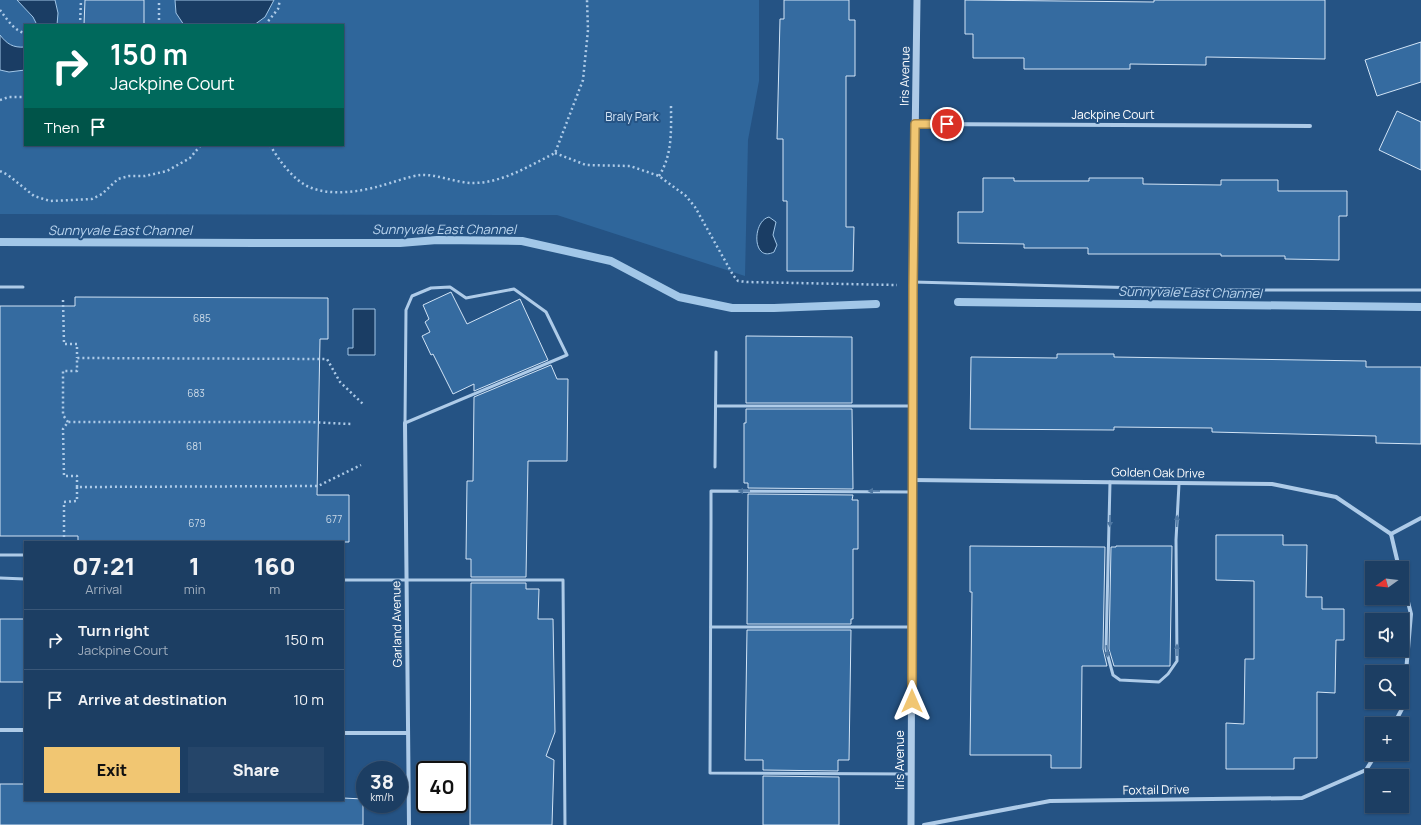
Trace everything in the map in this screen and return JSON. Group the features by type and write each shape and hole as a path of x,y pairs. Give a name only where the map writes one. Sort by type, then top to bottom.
{"street":[{"name":"Iris Avenue","path":"911,825 913,284 918,0"},
{"name":"Jackpine Court","path":"915,124 1310,126"},
{"name":"Garland Avenue","path":"405,423 409,825"},
{"name":"Golden Oak Drive","path":"912,480 1272,484 1336,497 1391,534"},
{"path":"1398,561 1391,534 1421,518"},
{"path":"1398,717 1403,707 1410,614 1408,605"},
{"path":"0,730 24,730"},
{"path":"344,733 408,733"},
{"name":"Foxtail Drive","path":"924,825 1050,801 1302,798 1366,770 1372,761"}],"lane":[{"path":"913,284 1222,290 1421,290"},
{"path":"0,287 23,287"},
{"path":"450,287 466,298 514,289 546,312 567,355 405,423 406,310 412,296 431,288 450,287"},
{"path":"715,467 716,352"},
{"path":"716,406 913,406"},
{"path":"1110,482 1106,649 1113,675 1120,680 1159,682 1168,674 1177,661 1176,540 1179,484"},
{"path":"912,492 711,491 710,627 710,774 912,774"},
{"path":"0,555 23,555"},
{"path":"0,578 24,578"},
{"path":"344,580 563,580 565,825"},
{"path":"710,627 912,627"}],"path":[{"path":"80,24 81,0"},
{"path":"159,0 159,24"},
{"path":"266,24 278,9 280,0"},
{"path":"271,146 276,156 293,175 308,186 325,192 363,191 422,175 472,183 492,181 509,175 554,153 583,80 588,30 587,0"},
{"path":"0,10 19,32 24,33"},
{"path":"0,100 9,97 24,97"},
{"path":"659,176 665,166 669,152 671,104"},
{"path":"0,171 8,175 34,196 50,201 92,199 102,194 118,179 129,176 145,176 167,171 190,158 200,146"},
{"path":"554,153 586,165 630,166 659,176 686,196 695,207 738,281 913,284"},
{"path":"63,300 64,344 77,344 77,371 63,372 63,415 68,422"},
{"path":"77,358 327,359 340,382 364,404"},
{"path":"68,422 309,422 351,424"},
{"path":"64,541 64,502 77,501 77,476 64,476 63,429 68,422"},
{"path":"77,487 318,486 361,465"}],"green space":[{"name":"Braly Park","path":"0,0 759,0 759,81 748,140 745,276 557,215 0,214"}],"shaded area":[{"path":"17,0 55,0 58,13 57,24 36,24 33,17"},
{"path":"175,0 274,0 265,17 255,24 183,24 176,13"},
{"path":"0,35 11,45 24,47 24,70 9,72 0,70"},
{"path":"769,217 776,222 773,235 777,245 774,252 767,254 762,252 758,247 757,233 763,220"},
{"path":"353,309 375,309 375,355 348,355 348,348 353,348"}],"building":[{"path":"85,0 144,0 144,24 84,24"},
{"path":"784,0 849,0 849,20 855,20 855,76 846,76 846,227 854,227 853,271 787,271 787,201 783,201 783,139 777,139 780,19 784,19"},
{"path":"965,0 1154,2 1154,0 1325,0 1325,59 1206,57 1206,65 1130,64 1130,69 1024,69 1024,58 973,58 973,34 965,34"},
{"path":"1421,42 1421,82 1377,96 1365,60"},
{"path":"1397,111 1421,122 1421,170 1379,150"},
{"path":"983,178 1014,178 1014,181 1089,181 1089,178 1143,178 1143,184 1221,185 1221,180 1278,180 1278,191 1347,191 1347,216 1339,216 1339,260 1285,259 1285,256 1221,256 1221,254 1088,254 1088,248 1024,248 1024,244 958,243 958,212 983,212"},
{"path":"451,292 467,324 520,299 548,360 474,391 474,384 453,394 433,354 431,355 422,336 430,332 425,322 429,319 423,305"},
{"path":"75,297 328,298 328,339 320,339 317,495 349,495 349,542 78,541 78,536 0,536 0,306 75,306"},
{"path":"746,336 852,337 852,403 746,403"},
{"path":"1057,354 1114,354 1114,357 1366,361 1366,367 1421,367 1421,444 1376,443 1376,436 1212,432 1212,428 1114,427 1114,430 970,429 971,357 1057,358"},
{"path":"551,365 557,379 568,379 567,461 528,461 526,577 471,577 471,559 466,559 467,481 473,481 474,397"},
{"path":"746,409 852,409 853,489 748,488 748,483 744,483 744,423 746,423"},
{"path":"748,494 853,495 852,500 858,500 858,549 853,549 853,619 851,619 851,624 747,624"},
{"path":"1216,535 1283,535 1283,545 1307,545 1306,597 1322,597 1322,609 1344,609 1344,640 1336,640 1335,693 1317,692 1317,758 1294,758 1294,769 1226,769 1226,723 1244,724 1245,659 1254,659 1254,581 1216,580"},
{"path":"970,546 1105,547 1103,649 1107,666 1082,666 1081,768 1051,768 1051,755 970,755 972,592 970,592"},
{"path":"1172,546 1170,666 1114,666 1109,649 1111,547"},
{"path":"471,583 526,583 526,589 539,589 538,619 553,619 555,732 546,756 554,760 552,825 470,825"},
{"path":"0,619 24,619 24,682 0,682"},
{"path":"747,630 851,630 849,760 838,760 838,771 763,770 763,760 745,760"},
{"path":"763,776 839,777 839,825 763,825"},
{"path":"0,784 24,784 24,801 344,801 344,798 356,799 356,813 363,813 363,825 0,825"}],"waterway":[{"name":"Sunnyvale East Channel","path":"0,242 400,243 437,240 522,241 611,261 679,297 732,308 876,304"},
{"name":"Sunnyvale East Channel","path":"958,302 1421,307"}],"route":[{"path":"912,701 915,124 947,124"}]}
